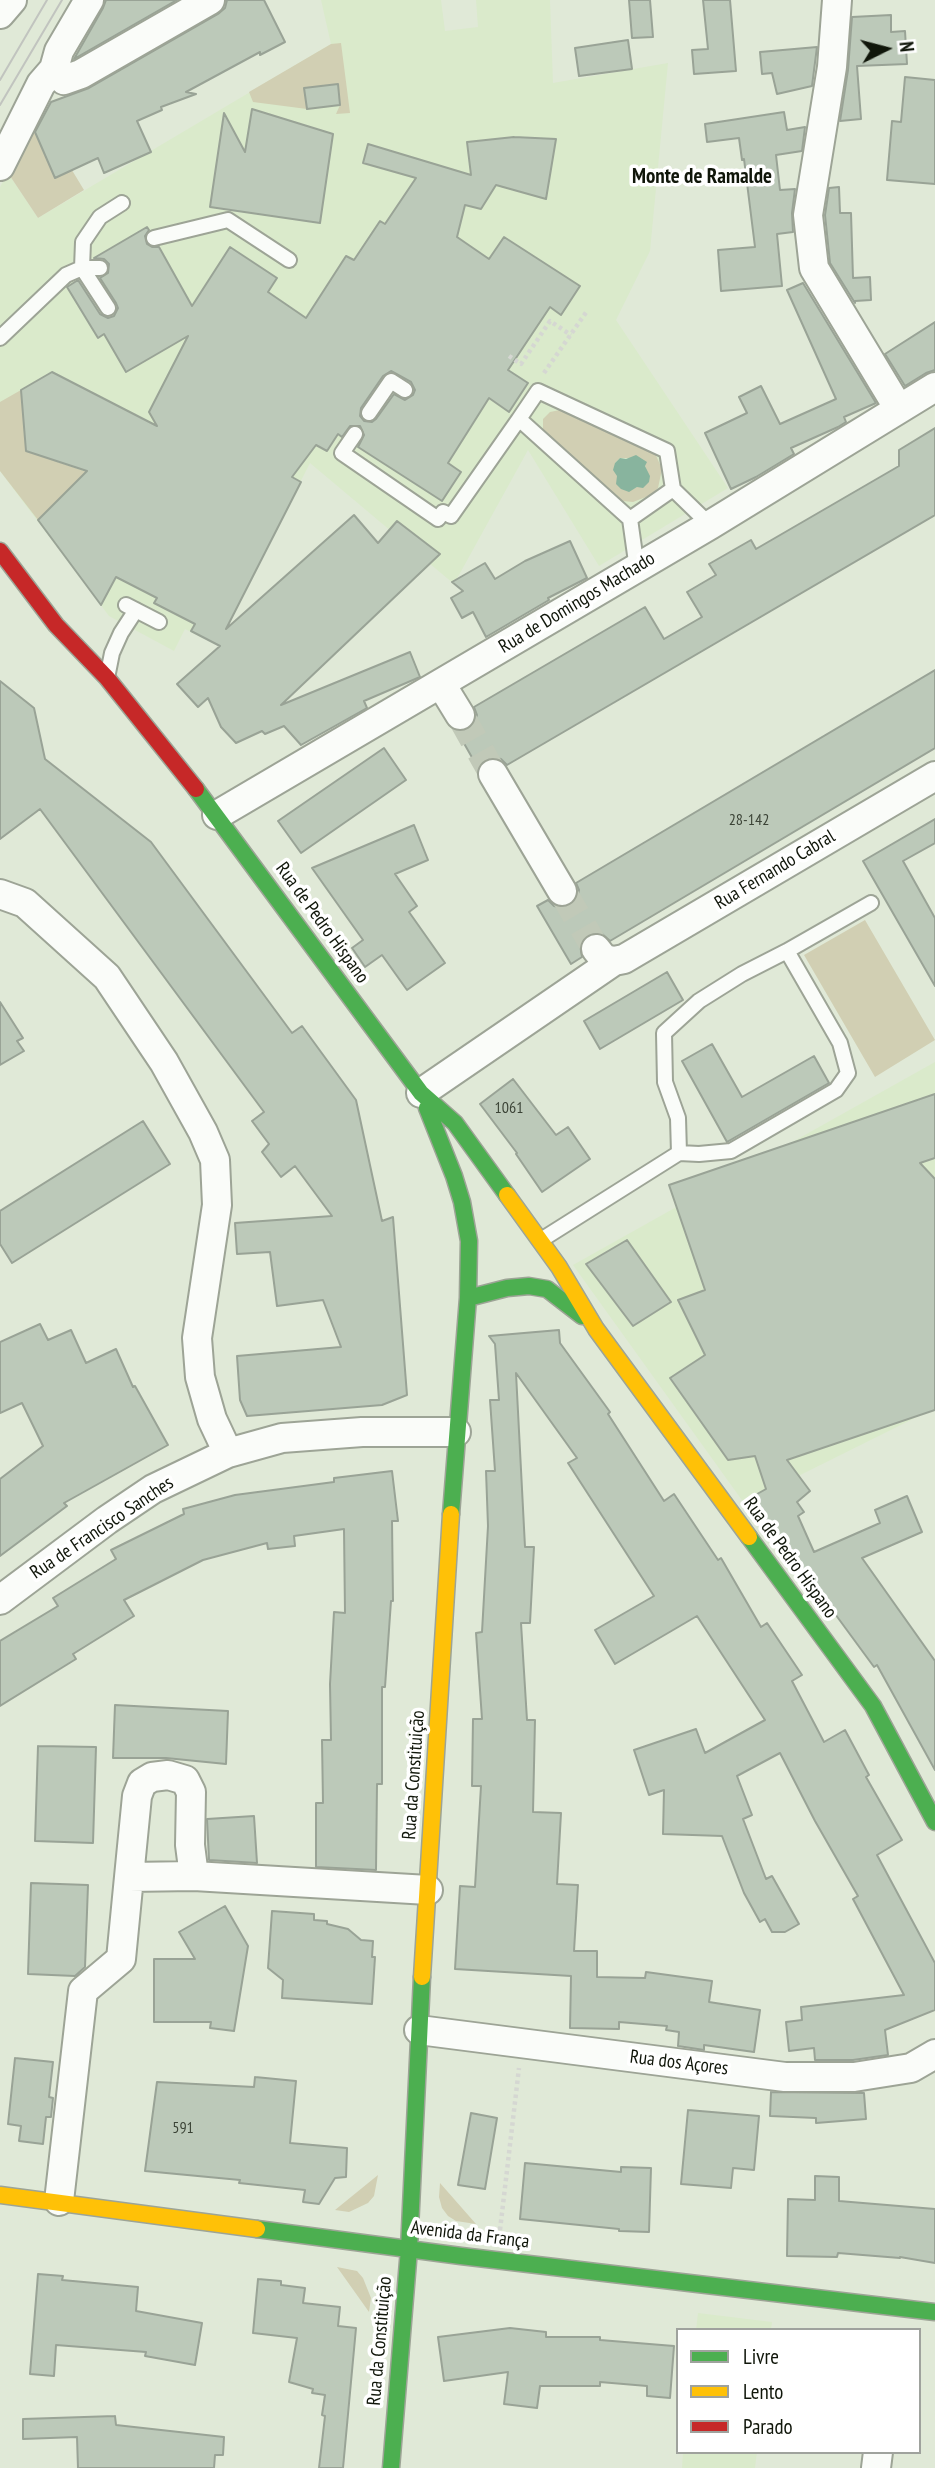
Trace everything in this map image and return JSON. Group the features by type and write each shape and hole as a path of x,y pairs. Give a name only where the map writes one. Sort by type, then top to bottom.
{"main road":[{"name":"Rua de Pedro Hispano","path":"0,551 55,625 107,678 217,816 421,1094 455,1123 559,1267 596,1329 873,1706 935,1822"},
{"name":"Rua da Constituição","path":"391,2468 409,2249 419,2030 456,1432 468,1298 468,1241 462,1202 421,1094"},
{"name":"Rua de Pedro Hispano","path":"468,1298 511,1287 547,1289 561,1297 596,1329"},
{"name":"Avenida da França","path":"0,2195 496,2260 895,2319 935,2312"}],"street":[{"path":"0,14 12,0"},
{"path":"0,166 41,84 54,69 59,51 89,0"},
{"path":"54,69 64,80 81,74 210,0"},
{"path":"837,0 832,67 808,215 814,268 899,409"},
{"name":"Rua de Domingos Machado","path":"217,816 637,569 935,387"},
{"path":"441,684 460,715"},
{"path":"493,774 562,891"},
{"name":"Rua Fernando Cabral","path":"421,1094 605,955 624,959 935,776"},
{"path":"0,894 25,903 107,977 164,1062 211,1150 215,1160 217,1205 197,1338 200,1377 212,1419 228,1452"},
{"name":"Rua de Francisco Sanches","path":"0,1600 153,1489 228,1452 282,1438 362,1432 456,1432"},
{"path":"59,2201 83,1991 121,1959 137,1796 142,1783 152,1777 168,1775 185,1780 191,1791 190,1845 194,1875"},
{"path":"129,1877 194,1875 428,1890"},
{"name":"Rua dos Açores","path":"419,2030 785,2077 854,2077 911,2068 935,2054"}],"lane":[{"path":"108,308 82,268 83,242 100,217 122,203"},
{"path":"153,238 228,220 289,260"},
{"path":"0,338 66,275 82,268 100,268"},
{"path":"369,413 391,381 405,390"},
{"path":"355,434 342,453 438,519 443,512 452,516 538,391 667,451 673,489 710,525"},
{"path":"519,419 630,519 637,569"},
{"path":"630,519 673,489"},
{"path":"107,678 112,653 132,608 159,622"},
{"path":"679,1153 678,1118 665,1082 664,1033 699,1001 741,974 871,903"},
{"path":"540,1240 679,1153 732,1151 836,1090 848,1073 840,1044 787,951"}],"path":[{"path":"539,379 587,311"},
{"path":"509,356 521,364 550,321 571,335"},
{"path":"496,2260 522,2043"}],"shaded area":[{"path":"321,0 441,0 445,31 478,27 476,0 550,0 553,83 668,63 650,251 616,320 728,488 599,566 528,450 454,584 310,463 217,645 185,629 174,651 109,616 0,471 0,187 8,173 38,218 331,44"},
{"path":"341,43 350,113 336,114 340,105 338,85 305,88 307,109 253,102 249,92 331,44"},
{"path":"38,114 84,190 38,218 8,173"},
{"path":"21,390 26,451 87,472 38,520 0,471 0,402"},
{"path":"560,410 572,413 654,451 662,469 658,488 651,495 633,502 615,497 547,437 543,430 543,419 550,412","holes":["620,458 631,458 645,465 646,470 637,487 633,489 618,479 615,463"]},
{"path":"636,455 647,462 645,466 650,476 649,482 643,488 637,487 629,492 616,484 617,476 613,470 620,458"},
{"path":"865,920 935,1040 875,1077 804,955"},
{"path":"935,1062 935,1408 744,1503 573,1265"},
{"path":"378,2175 374,2196 368,2203 349,2212 335,2210"},
{"path":"440,2183 476,2224 456,2221 448,2216 439,2197"},
{"path":"337,2267 357,2271 363,2278 371,2298 369,2312"},
{"path":"698,2313 772,2322 771,2328 696,2328"},
{"path":"683,2454 757,2454 755,2468 682,2468"}],"building":[{"path":"106,0 177,0 74,59"},
{"path":"227,0 264,0 285,42 260,55 260,52 186,92 196,94 161,107 162,110 137,121 151,152 104,173 98,158 55,178 35,132 51,102 89,88 218,14 225,8"},
{"path":"629,0 650,0 653,37 632,38"},
{"path":"703,0 730,0 736,71 694,74 692,50 708,49"},
{"path":"891,15 891,32 905,31 907,64 857,66 861,119 840,121 848,70 852,17"},
{"path":"628,40 632,69 579,76 575,48"},
{"path":"817,47 812,86 777,94 772,73 762,74 760,52"},
{"path":"905,77 935,80 935,184 887,180 892,121 901,122"},
{"path":"338,84 340,105 307,109 304,88"},
{"path":"252,109 333,134 320,223 210,207 224,113 245,152"},
{"path":"784,112 787,130 805,127 802,151 776,155 780,190 795,189 793,232 777,234 782,286 721,291 718,250 755,247 739,138 707,142 705,124"},
{"path":"514,137 556,139 546,199 496,185 481,209 465,205 457,237 489,259 504,237 580,286 561,315 550,307 508,370 528,383 509,412 489,398 448,463 461,472 442,501 358,447 364,435 360,426 350,426 342,437 338,434 327,451 316,445 292,477 301,482 226,629 354,515 378,543 397,521 440,554 281,705 410,652 420,677 364,701 367,708 301,745 284,726 265,734 262,731 236,743 221,727 208,698 198,707 177,684 220,646 191,631 195,624 154,603 157,598 116,577 101,605 38,520 87,471 26,451 21,390 52,372 157,426 149,412 188,336 126,372 104,334 98,338 67,287 78,280 100,314 108,318 114,316 118,308 100,278 108,273 109,264 104,259 94,258 147,227 147,244 159,247 192,306 230,247 277,278 268,292 306,318 346,256 354,260 380,221 385,224 416,178 363,163 368,144 471,175 467,142","holes":["391,371 411,382 415,390 413,395 405,400 394,394 372,422 364,421 360,416 361,408 383,376"]},
{"path":"839,187 840,213 851,213 853,278 870,277 871,300 855,303 830,263 825,215 829,188"},
{"path":"803,283 876,403 844,417 846,422 838,427 791,448 794,454 731,489 705,433 747,413 739,397 761,386 780,424 836,399 787,290"},
{"path":"935,322 935,370 905,386 885,354"},
{"path":"935,428 935,515 507,765 501,759 492,757 484,760 478,768 457,731 468,729 474,723 477,715 474,707 645,607 664,639 702,617 687,592 716,575 709,564 751,540 756,549 899,466 899,450"},
{"path":"570,541 587,578 548,598 549,600 486,637 473,612 462,618 451,598 463,591 452,582 485,563 495,579 525,561"},
{"path":"935,670 935,748 610,941 601,933 586,936 580,944 582,957 571,964 537,906 548,900 554,906 570,906 577,899 579,890 576,883"},
{"path":"0,681 34,708 45,759 151,842 292,1033 302,1026 356,1100 382,1221 393,1217 407,1395 382,1405 247,1416 240,1400 237,1356 341,1347 323,1300 277,1306 270,1252 237,1254 235,1223 332,1216 295,1166 281,1177 262,1152 269,1144 252,1121 264,1112 40,809 0,839"},
{"path":"384,748 406,780 301,853 278,821"},
{"path":"935,819 935,843 903,861 935,918 935,986 863,861"},
{"path":"414,825 428,860 395,874 417,906 409,912 445,963 407,990 382,955 365,967 352,948 363,940 312,868"},
{"path":"667,972 683,1000 600,1049 584,1021"},
{"path":"0,1002 23,1038 17,1041 24,1051 0,1065"},
{"path":"712,1044 742,1097 814,1056 829,1083 727,1142 682,1061"},
{"path":"513,1079 556,1135 568,1127 590,1159 542,1192 480,1104"},
{"path":"935,1094 935,1158 920,1163 935,1179 935,1410 787,1460 810,1491 797,1502 804,1512 798,1516 814,1552 880,1523 875,1510 907,1496 922,1532 862,1558 935,1661 935,1770 877,1665 874,1667 750,1498 766,1489 755,1456 728,1460 670,1378 705,1355 678,1300 705,1290 669,1185"},
{"path":"143,1121 170,1164 12,1263 0,1244 0,1211"},
{"path":"627,1240 671,1302 633,1326 586,1264"},
{"path":"40,1324 48,1340 71,1330 86,1363 116,1349 133,1387 135,1386 168,1445 64,1503 67,1506 0,1556 0,1479 43,1446 22,1403 0,1413 0,1342"},
{"path":"559,1330 560,1343 610,1412 608,1414 664,1501 674,1494 718,1560 721,1558 761,1627 767,1623 802,1675 792,1681 824,1742 845,1730 869,1775 866,1777 902,1840 877,1855 935,1963 935,2010 885,2030 888,2055 853,2060 815,2060 814,2048 789,2051 786,2022 802,2020 801,2007 904,1995 853,1899 858,1896 780,1753 737,1776 752,1815 743,1819 766,1879 772,1876 799,1924 785,1932 772,1932 765,1919 760,1922 744,1893 722,1836 663,1834 664,1790 649,1795 634,1750 696,1729 705,1753 765,1720 697,1616 615,1664 595,1630 654,1596 568,1463 577,1458 516,1373 525,1547 534,1547 530,1623 521,1623 527,1720 535,1720 533,1812 561,1813 557,1884 578,1885 574,1951 597,1951 597,1977 645,1978 646,1972 712,1981 709,2002 760,2010 754,2052 704,2045 704,2050 678,2046 679,2032 666,2030 667,2026 619,2022 619,2029 570,2028 571,1976 455,1969 460,1886 475,1887 481,1786 472,1786 473,1719 482,1719 476,1633 482,1632 488,1526 486,1471 495,1471 490,1400 499,1400 495,1344 489,1336"},
{"path":"392,1471 398,1521 392,1521 393,1601 385,1687 382,1687 382,1784 377,1784 376,1870 316,1867 316,1803 323,1803 322,1740 331,1740 330,1684 334,1612 345,1613 344,1529 294,1536 295,1546 268,1549 267,1543 203,1560 124,1600 134,1616 73,1654 76,1659 0,1706 0,1641 58,1606 53,1598 116,1559 111,1550 184,1514 183,1509 235,1495 334,1482 334,1478"},
{"path":"115,1705 228,1711 226,1764 166,1758 113,1758"},
{"path":"38,1746 96,1747 93,1843 35,1841"},
{"path":"254,1816 257,1863 209,1860 207,1819"},
{"path":"31,1883 88,1885 85,1967 75,1976 28,1974"},
{"path":"225,1906 248,1946 234,2031 210,2028 211,2022 154,2022 154,1959 195,1959 179,1932"},
{"path":"272,1911 314,1914 314,1920 327,1921 327,1924 348,1929 361,1940 373,1941 372,1957 375,1957 372,2004 282,1998 283,1980 268,1968"},
{"path":"15,2058 53,2062 49,2097 53,2098 51,2117 46,2117 43,2144 19,2141 21,2126 8,2124"},
{"path":"255,2077 296,2081 290,2143 347,2148 346,2177 335,2178 319,2204 303,2202 305,2190 239,2183 240,2180 145,2171 157,2082 254,2087"},
{"path":"771,2092 864,2093 866,2119 816,2123 816,2118 770,2116"},
{"path":"688,2110 759,2116 754,2170 733,2168 731,2188 681,2184"},
{"path":"471,2113 497,2118 485,2189 458,2185"},
{"path":"525,2163 621,2172 621,2167 651,2168 649,2232 520,2219"},
{"path":"815,2176 839,2177 839,2201 935,2209 935,2263 900,2257 838,2253 837,2257 787,2256 788,2199 815,2200"},
{"path":"38,2274 63,2276 62,2280 138,2287 136,2311 202,2323 195,2365 145,2356 146,2352 56,2345 54,2376 30,2374"},
{"path":"258,2279 281,2281 281,2285 305,2288 303,2303 340,2307 338,2326 356,2328 343,2468 319,2468 325,2395 312,2393 313,2389 289,2382 297,2338 253,2333"},
{"path":"510,2328 546,2332 546,2337 600,2337 600,2340 674,2346 670,2398 647,2396 647,2386 600,2382 600,2386 540,2386 537,2408 504,2404 508,2372 444,2381 438,2337"},
{"path":"115,2416 116,2425 224,2437 223,2455 215,2455 214,2468 78,2468 77,2437 23,2439 23,2419"}],"tunnel":[{"path":"460,715 493,774"},
{"path":"562,891 596,949"}],"tram line":[{"path":"0,80 47,0"},
{"path":"0,105 62,0"}],"traffic: fast":[{"path":"196,789 421,1093 455,1123 507,1195"},
{"path":"427,1108 454,1176 469,1241 468,1298 451,1514"},
{"path":"468,1298 507,1288 529,1286 547,1289 582,1316"},
{"path":"749,1537 873,1706 935,1822"},
{"path":"391,2468 409,2249 422,1977"},
{"path":"257,2229 935,2312"}],"traffic: slow":[{"path":"507,1195 559,1267 596,1329 749,1537"},
{"path":"422,1977 451,1514"},
{"path":"0,2195 257,2229"}],"traffic: jam":[{"path":"0,551 56,625 107,678 196,789"}],"district":[{"name":"Monte de Ramalde","path":"702,177"}]}
